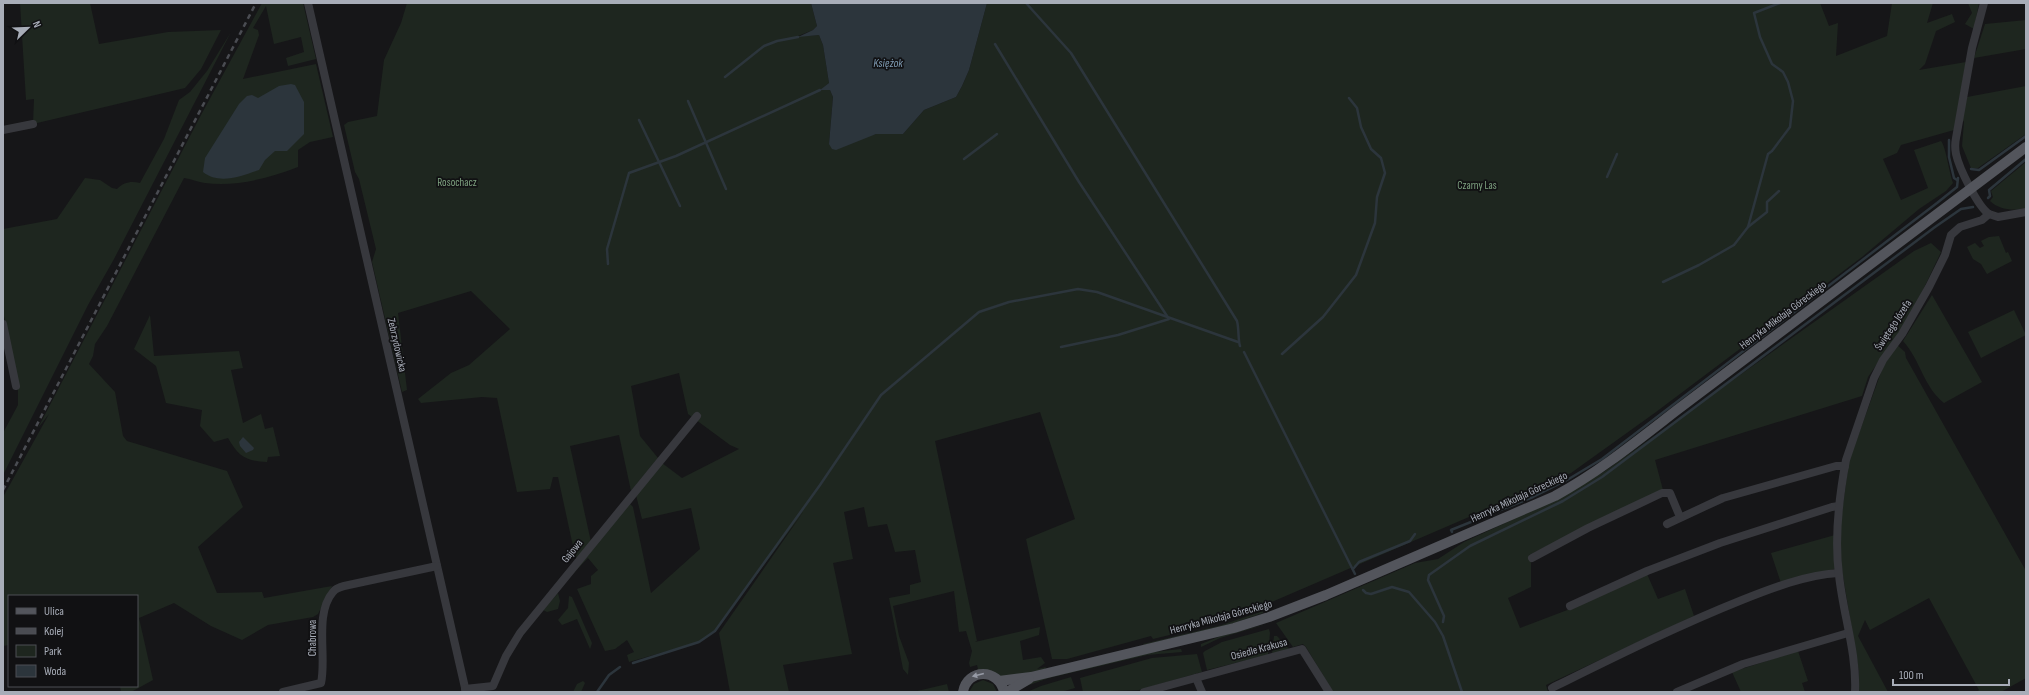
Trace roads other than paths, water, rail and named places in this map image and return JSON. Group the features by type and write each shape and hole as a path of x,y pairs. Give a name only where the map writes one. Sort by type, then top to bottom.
{"main road":[{"name":"Henryka Mikołaja Góreckiego","path":"999,681 1030,677 1219,632 1268,617 1340,590 1555,496 1592,475 1622,454 1683,405 2026,147"},
{"path":"961,691 969,679 978,674 991,675 999,681 1005,692"},
{"name":"Henryka Mikołaja Góreckiego","path":"1005,692 1030,677"}],"street":[{"name":"Zebrzydowicka","path":"308,3 465,691"},
{"path":"1984,3 1972,48 1956,138 1958,160 1985,211 1998,217 2026,212"},
{"path":"3,130 33,124"},
{"name":"Świętego Józefa","path":"1854,692 1855,666 1838,573 1839,506 1845,466 1874,378 1883,360 1902,334 1930,287 1945,255 1951,236 1960,227 1980,221 1989,214"},
{"path":"3,324 16,386"},
{"name":"Gajowa","path":"465,691 493,686 506,656 520,633 697,416"},
{"path":"1667,524 1723,498 1836,466 1845,466"},
{"path":"1532,558 1588,528 1662,493 1670,493 1680,517"},
{"path":"1570,606 1647,571 1720,543 1839,506"},
{"name":"Chabrowa","path":"283,692 321,683 323,634 322,619 333,591 344,586 437,566"},
{"path":"1552,688 1713,612 1767,590 1814,576 1838,573"},
{"path":"1677,692 1743,664 1848,633"},
{"name":"Osiedle Krakusa","path":"1144,692 1302,649 1329,692"},
{"path":"1196,678 1202,692"}],"water":[{"name":"Księżok","path":"811,3 987,3 969,70 956,97 924,110 903,134 876,134 836,150 832,149 829,144 833,97 830,90 820,90 829,83 823,45 819,35 798,37 813,30 817,26"},
{"path":"291,84 295,85 304,102 304,134 287,151 275,151 265,160 259,170 238,177 223,179 216,178 203,172 205,158 239,104 247,96 252,95 258,98 279,86"},
{"path":"243,437 254,448 253,450 246,453 240,446 239,442"}],"waterway":[{"path":"1026,3 1071,53 1237,321 1240,346"},
{"path":"1663,282 1699,265 1734,245 1748,227 1768,154 1772,151 1790,127 1793,101 1788,82 1783,72 1772,64 1760,37 1754,13 1780,3"},
{"path":"725,77 764,46 777,41 798,37"},
{"path":"995,44 1079,182 1169,319 1118,335 1061,347"},
{"path":"608,264 607,249 629,173 676,156 820,90"},
{"path":"1282,354 1323,317 1356,275 1375,223 1377,197 1385,173 1381,158 1371,149 1361,127 1357,108 1349,98"},
{"path":"688,101 726,189"},
{"path":"639,120 680,206"},
{"path":"964,159 997,134"},
{"path":"1971,169 1979,170 2026,136"},
{"path":"1949,140 1949,157 1954,178 1957,180"},
{"path":"1607,177 1617,154"},
{"path":"1988,198 1990,196 1989,190 2026,159"},
{"path":"1452,532 1451,530 1533,497 1567,480 1602,459 1937,203 1957,187 1958,178"},
{"path":"1748,227 1767,212 1767,202 1779,191"},
{"path":"1443,622 1444,616 1428,580 1429,575 1470,546 1563,501 1602,477 1935,227 1961,209 1973,207"},
{"path":"633,663 699,642 715,631 820,485 881,395 979,312 1009,302 1078,289 1097,292 1238,342"},
{"path":"1244,352 1355,574"},
{"path":"1353,569 1359,562 1410,541 1415,534"},
{"path":"1363,590 1366,593 1371,594 1392,587 1409,592 1435,622 1443,636 1462,692"},
{"path":"597,692 609,675 620,667"}],"railway":[{"path":"3,490 256,3"}],"park label":[{"name":"Rosochacz","path":"457,182"},
{"name":"Czarny Las","path":"1477,185"}]}
